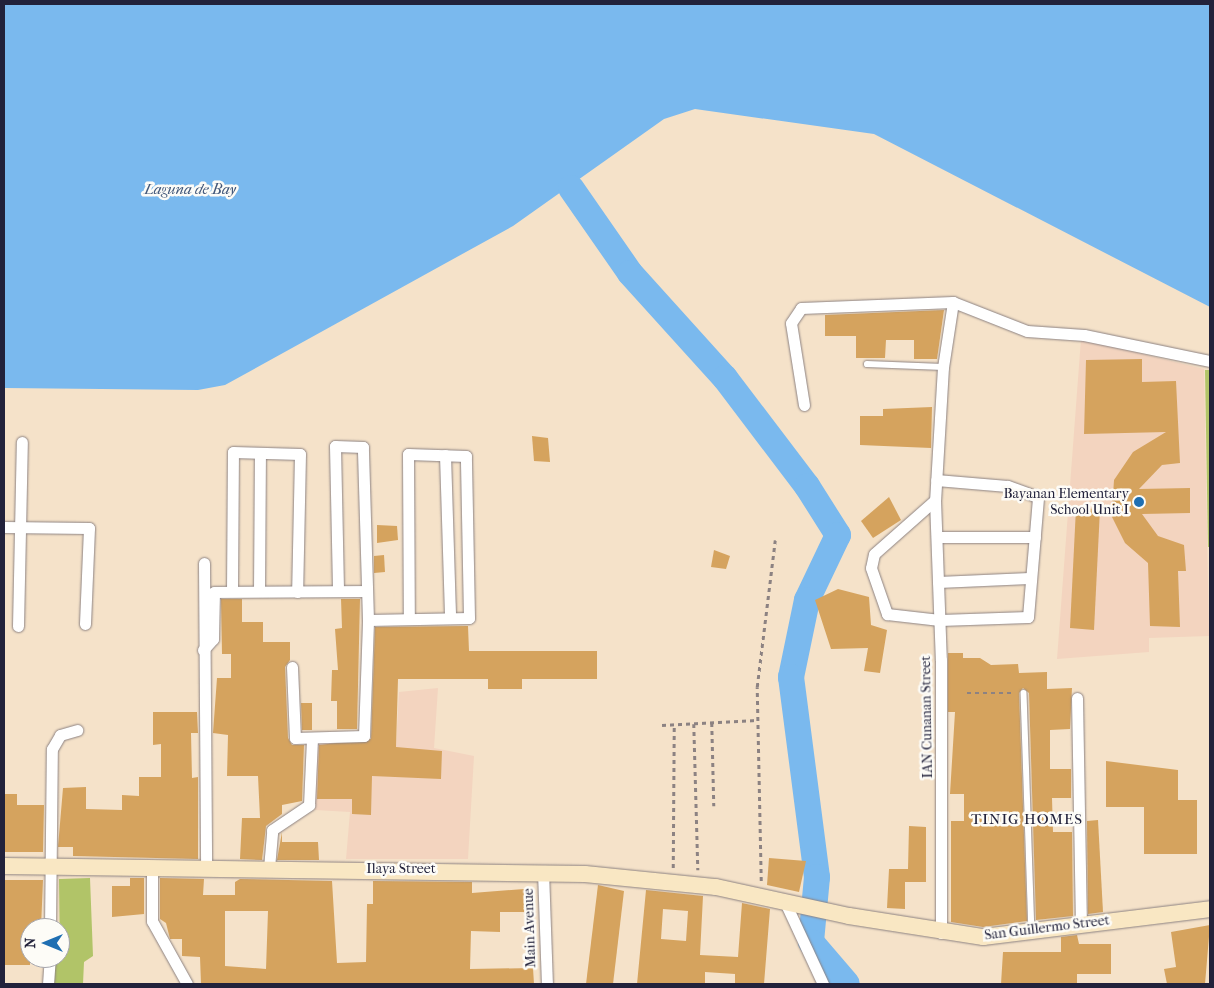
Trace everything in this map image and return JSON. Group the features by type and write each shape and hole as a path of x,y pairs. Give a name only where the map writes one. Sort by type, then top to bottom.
{"main road":[{"name":"Ilaya Street","path":"4,866 543,871 698,884 790,902"},
{"name":"San Guillermo Street","path":"790,902 849,916 941,933 983,937 1033,933 1210,909"}],"street":[{"path":"804,405 791,323 801,308 953,302 1027,331 1084,335 1210,361"},
{"name":"IAN Cunanan Street","path":"941,933 940,620 935,500 943,367 953,302"},
{"path":"18,626 22,442"},
{"path":"292,668 295,738 364,736 368,620 363,447 335,446 338,590"},
{"path":"232,591 233,452 300,454 297,592"},
{"path":"259,591 260,453"},
{"path":"368,620 470,618 466,456 408,454 409,619"},
{"path":"445,455 450,617"},
{"path":"935,500 881,545 871,568 887,614 940,620 1026,619 1038,504 1035,494 988,483 936,480"},
{"path":"4,528 89,528 84,624"},
{"path":"937,537 1034,537"},
{"path":"204,564 203,650 206,867"},
{"path":"938,582 1029,578"},
{"path":"203,650 213,639 214,592 366,591"},
{"path":"1077,698 1081,925"},
{"path":"50,918 54,741 64,732 77,730"},
{"path":"269,868 272,830 309,805 312,738"},
{"path":"152,867 152,921 187,984"},
{"name":"Main Avenue","path":"543,871 547,984"},
{"path":"790,902 823,984"},
{"path":"48,984 49,968"}],"lane":[{"path":"867,364 943,367"},
{"path":"1024,693 1033,933"}],"path":[{"path":"761,895 756,720 775,540"},
{"path":"967,693 1024,693"},
{"path":"662,725 756,720"},
{"path":"712,723 714,806"},
{"path":"671,881 674,724"},
{"path":"694,724 698,884"}],"shaded area":[{"name":"Bayanan Elementary School Unit I","path":"1081,339 1204,369 1209,636 1149,638 1149,652 1057,659"},
{"path":"438,688 434,748 474,756 468,859 346,859 350,812 315,810 318,741 396,745 399,692"}],"green space":[{"path":"1205,370 1210,370 1210,547 1208,547"},
{"path":"90,878 93,956 84,962 83,984 54,984 55,968 70,968 70,918 59,918 59,879"}],"water":[{"name":"Laguna de Bay","path":"4,4 1210,4 1210,307 874,134 695,109 664,119 513,226 225,385 198,390 5,388"}],"building":[{"path":"944,310 937,359 914,359 914,340 886,340 885,358 856,358 856,336 825,336 825,315"},
{"path":"1142,359 1142,382 1176,381 1180,463 1162,465 1139,489 1190,488 1190,513 1142,514 1158,536 1184,545 1186,571 1178,571 1180,627 1150,626 1148,563 1125,543 1108,509 1112,510 1114,480 1133,452 1166,432 1084,434 1086,360"},
{"path":"932,407 931,448 860,445 860,416 883,416 883,409"},
{"path":"532,436 548,438 550,462 534,461"},
{"path":"889,497 901,520 873,538 861,521"},
{"path":"1076,508 1100,509 1094,630 1070,628"},
{"path":"377,525 397,526 398,540 377,543"},
{"path":"714,550 730,556 726,569 711,567"},
{"path":"384,555 385,572 374,573 374,556"},
{"path":"838,589 869,597 871,625 887,630 880,673 864,671 868,648 831,649 815,600"},
{"path":"221,599 242,599 242,622 263,622 263,642 290,642 290,660 285,667 288,738 292,745 304,745 302,801 282,805 282,814 266,826 262,860 240,859 242,818 260,818 258,776 227,776 228,735 213,733 217,678 231,678 231,654 222,654"},
{"path":"341,599 360,599 357,729 337,729 337,701 331,701 332,670 338,670 335,629 342,628"},
{"path":"468,626 469,651 597,651 597,679 522,679 522,689 488,689 488,679 398,679 396,747 442,751 441,779 372,776 371,815 352,814 352,799 317,799 319,745 371,739 375,627"},
{"path":"948,653 963,653 963,658 980,658 991,665 1018,664 1019,673 1047,672 1047,689 1072,688 1070,729 1050,730 1050,769 1071,769 1071,798 1052,798 1053,832 1072,832 1073,916 1036,920 1029,693 1023,688 1019,693 1027,921 983,927 951,922 951,821 964,821 964,794 950,794 955,712 948,712"},
{"path":"301,703 312,703 312,730 302,730"},
{"path":"153,712 197,712 198,733 191,733 192,778 198,777 198,859 73,856 73,847 58,847 63,788 86,787 86,809 122,810 122,795 139,796 139,777 161,777 161,744 153,745"},
{"path":"1106,761 1178,770 1178,800 1197,800 1197,854 1144,854 1144,807 1106,807"},
{"path":"4,794 17,794 17,805 44,805 43,852 4,852"},
{"path":"1098,820 1103,912 1088,914 1087,821"},
{"path":"909,826 926,827 926,882 905,882 905,909 887,908 889,869 908,869"},
{"path":"282,832 282,842 318,842 319,860 277,860"},
{"path":"769,858 806,861 799,892 767,885"},
{"path":"130,878 144,878 144,914 112,917 112,886 130,886"},
{"path":"160,878 204,879 203,895 235,895 235,882 240,879 332,881 337,963 366,962 367,904 373,904 373,881 472,882 472,893 524,889 524,912 500,912 500,932 471,931 470,969 533,968 534,984 201,984 200,957 182,956 182,939 170,939 166,923 160,919","holes":["225,911 268,911 266,969 225,966"]},
{"path":"4,880 43,880 41,918 20,918 20,965 4,965"},
{"path":"598,885 624,891 613,984 586,984"},
{"path":"646,890 703,896 700,955 738,957 742,903 770,909 764,984 735,984 735,974 705,972 705,984 637,984","holes":["663,909 688,911 686,941 661,939"]},
{"path":"1210,925 1205,984 1167,984 1164,969 1176,967 1171,932"},
{"path":"1077,935 1079,944 1111,944 1111,974 1077,974 1077,984 1001,984 1003,952 1061,952 1061,937"}],"waterway":[{"path":"571,188 630,273 725,378 807,486 838,535 807,600 791,677 817,877 811,942 847,984"}],"place":[{"name":"Bayanan Elementary School Unit I","path":"1139,502"}],"district":[{"name":"TINIG HOMES","path":"1027,820"}]}
